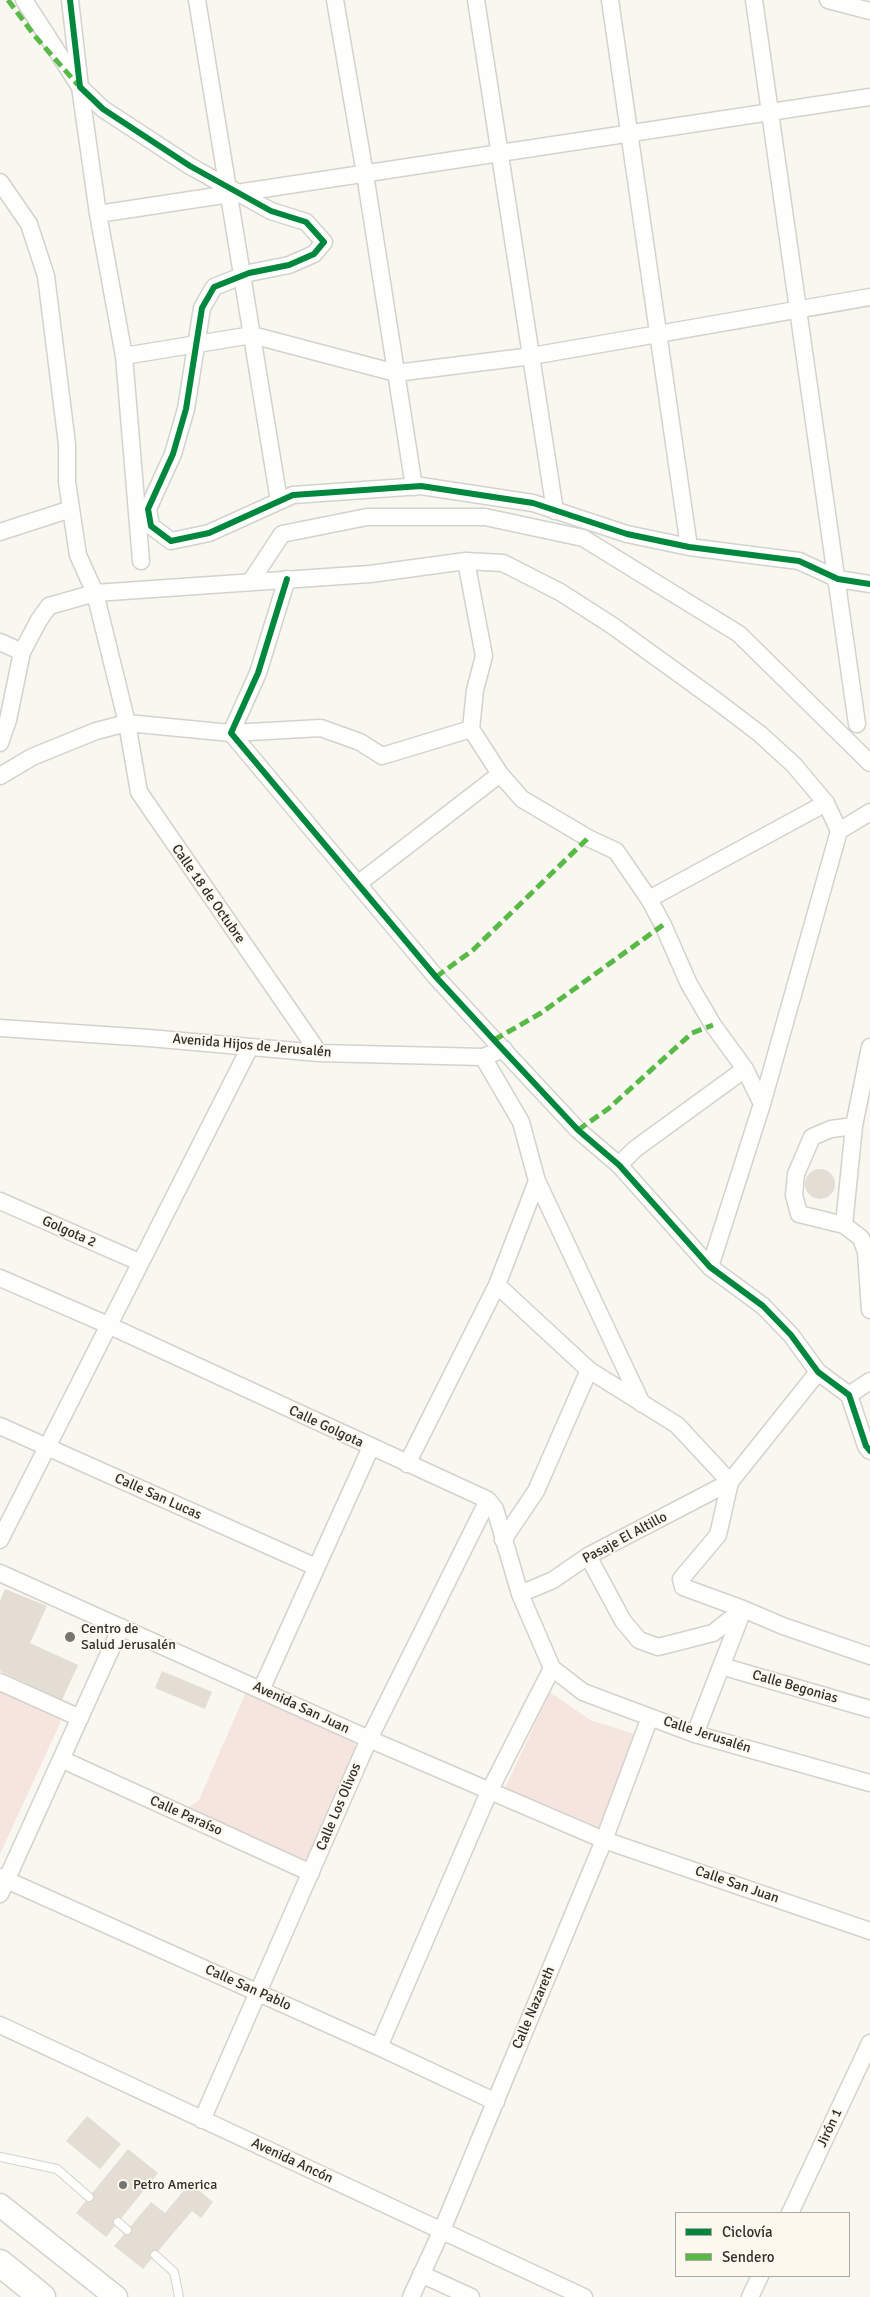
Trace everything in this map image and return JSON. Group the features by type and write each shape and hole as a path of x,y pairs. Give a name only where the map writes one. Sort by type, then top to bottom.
{"highway":[{"path":"0,2262 42,2297"}],"main road":[{"path":"0,2205 116,2297"}],"street":[{"path":"24,0 80,87 103,109 232,192 271,211 306,222 324,242 314,254 289,265 242,276 214,287 202,308 186,408 173,454 148,508 151,526 171,541 209,533 293,495 414,487 533,503 627,534 689,547 799,561 838,579 870,584"},
{"path":"70,0 98,214 124,356 141,561"},
{"path":"197,0 232,192 242,276 279,501"},
{"path":"335,0 414,487"},
{"path":"476,0 555,510"},
{"path":"610,0 689,547"},
{"path":"754,0 838,579 857,724"},
{"path":"828,0 870,11"},
{"path":"98,214 232,192 364,174 870,97"},
{"name":"Calle 18 de Octubre","path":"0,182 30,224 46,276 67,444 67,482 78,555 95,593 127,723 139,792 319,1053"},
{"path":"124,356 252,335 396,373 532,356 870,297"},
{"path":"0,532 71,509"},
{"path":"251,581 282,534 367,517 485,517 582,538 739,634 870,763"},
{"path":"466,560 484,656 475,690 471,729 500,774 522,799 588,838 616,851 664,924 689,984 713,1025 745,1069 762,1104"},
{"path":"0,743 8,720 22,652 39,620 49,606 95,593 370,574 466,560 503,563 560,592 613,626 760,734 794,765 826,803 839,832 762,1104 710,1267"},
{"path":"231,733 258,674 287,579"},
{"path":"0,642 22,652"},
{"path":"0,776 41,754 96,731 127,723 231,733 321,728 360,742 382,756 471,729"},
{"path":"231,733 360,883 436,977 578,1130 619,1165 710,1267 763,1306 791,1335 818,1372 849,1395 869,1446"},
{"path":"360,883 500,774"},
{"path":"649,899 826,803"},
{"path":"839,832 870,812"},
{"name":"Avenida Hijos de Jerusalén","path":"0,1028 319,1053 483,1057 504,1049"},
{"path":"0,1540 48,1448 139,1262 250,1047"},
{"path":"844,1224 854,1126 870,1049"},
{"path":"483,1057 520,1122 538,1181 642,1404"},
{"path":"619,1165 635,1149 745,1069"},
{"path":"854,1126 831,1129 812,1137 796,1174 794,1195 799,1214 844,1224 861,1238 866,1252 870,1310"},
{"path":"407,1464 497,1285 538,1181"},
{"name":"Golgota 2","path":"0,1201 139,1262"},
{"name":"Calle Golgota","path":"0,1278 108,1324 371,1448 488,1500"},
{"path":"497,1285 589,1370 677,1424 730,1482"},
{"path":"503,1540 536,1492 589,1370"},
{"path":"818,1372 730,1482 718,1535 681,1579 683,1587 783,1626 870,1656"},
{"path":"849,1395 870,1381"},
{"name":"Calle San Lucas","path":"0,1426 316,1567"},
{"path":"261,1690 371,1448"},
{"name":"Pasaje El Altillo","path":"520,1594 553,1580 588,1556 730,1482"},
{"path":"379,2047 489,1792 552,1668 520,1594 495,1509 488,1500"},
{"name":"Calle Los Olivos","path":"202,2120 368,1739 488,1500"},
{"path":"588,1556 623,1621 639,1640 658,1648 713,1633 743,1609"},
{"name":"Avenida San Juan","path":"0,1573 368,1739 604,1840"},
{"path":"695,1734 743,1609"},
{"path":"2,1884 121,1627"},
{"name":"Calle Begonias","path":"721,1666 870,1709"},
{"name":"Calle Jerusalén","path":"552,1668 583,1692 695,1734 870,1783"},
{"path":"0,1682 80,1718"},
{"name":"Calle Nazareth","path":"412,2297 496,2102 604,1840 650,1717"},
{"name":"Calle Paraíso","path":"61,1759 311,1873"},
{"name":"Calle San Juan","path":"604,1840 870,1931"},
{"name":"Calle San Pablo","path":"2,1884 258,1992 496,2102"},
{"name":"Avenida Ancón","path":"0,2026 584,2297"},
{"name":"Jirón 1","path":"790,2212 870,2043"},
{"path":"421,2274 471,2297"},
{"path":"750,2297 760,2277"}],"lane":[{"path":"0,2157 57,2169 89,2197"},
{"path":"118,2222 127,2230"},
{"path":"155,2255 174,2272 179,2297"}],"shaded area":[{"path":"0,1689 56,1714 61,1721 0,1854"},
{"path":"246,1692 354,1743 357,1752 307,1864 188,1808 199,1800"},
{"path":"550,1692 590,1720 638,1735 599,1827 505,1788"}],"building":[{"path":"820,1169 831,1173 835,1184 831,1195 820,1199 809,1195 805,1184 809,1173"},
{"path":"5,1589 47,1606 30,1643 78,1665 62,1700 0,1671 0,1601"},
{"path":"162,1671 212,1692 205,1709 155,1688"},
{"name":"Petro America","path":"87,2116 121,2144 100,2169 66,2141"},
{"name":"Petro America","path":"128,2149 158,2173 106,2237 76,2213"},
{"name":"Petro America","path":"190,2183 213,2202 201,2218 192,2211 143,2269 114,2246 151,2202 165,2213"}],"marked path":[{"path":"8,0 34,35 78,85"},
{"path":"436,977 473,950 588,838"},
{"path":"494,1040 541,1013 663,925"},
{"path":"578,1130 608,1109 692,1033 713,1025"}],"cycle path":[{"path":"70,0 80,87 103,109 190,166 271,211 306,222 324,242 314,254 289,265 249,273 214,287 202,308 186,409 173,454 148,509 151,526 171,541 209,533 293,495 421,486 533,503 627,534 689,547 799,561 838,579 870,584"},
{"path":"287,579 258,673 231,733 436,977 578,1130 619,1165 710,1267 763,1306 791,1335 818,1372 849,1395 866,1446 870,1451"}],"place":[{"name":"Centro de Salud Jerusalén","path":"70,1637"},
{"name":"Petro America","path":"123,2185"}]}
